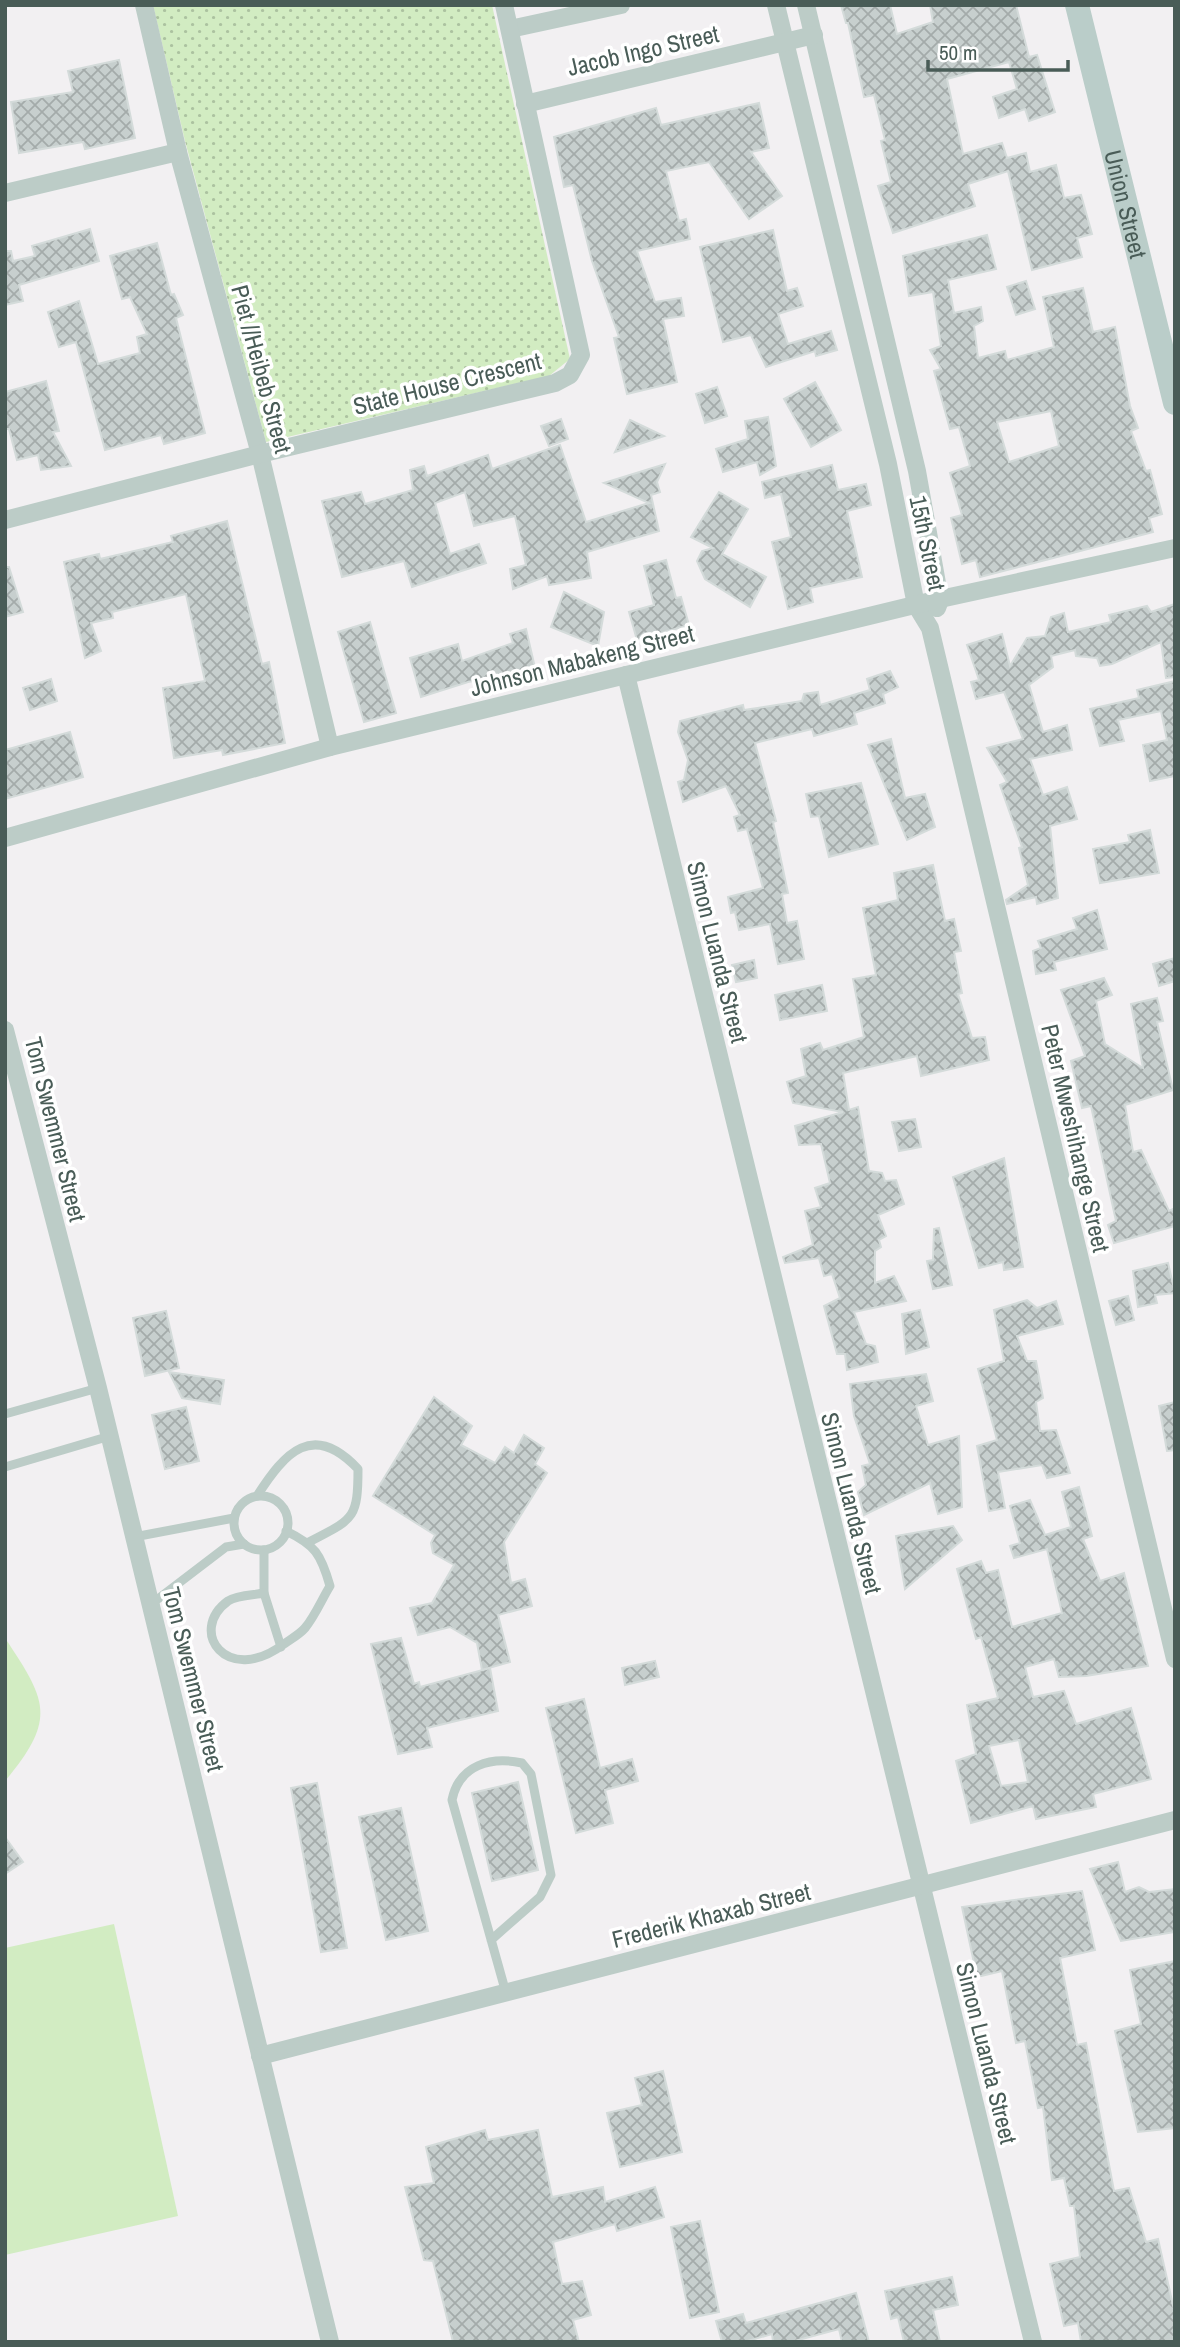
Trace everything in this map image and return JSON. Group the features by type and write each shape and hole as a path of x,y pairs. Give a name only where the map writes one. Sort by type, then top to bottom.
{"main road":[{"name":"Union Street","path":"1077,5 1175,402"}],"street":[{"name":"Piet //Heibeb Street","path":"144,5 178,152 260,454 330,747"},
{"name":"State House Crescent","path":"5,520 260,454 555,383 570,374 581,355 504,5"},
{"name":"Jacob Ingo Street","path":"510,29 621,5"},
{"name":"15th Street","path":"776,5 888,464 916,605 930,628"},
{"name":"15th Street","path":"806,5 917,471 940,600 930,628"},
{"name":"Jacob Ingo Street","path":"525,104 814,35"},
{"path":"5,192 178,152"},
{"name":"Johnson Mabakeng Street","path":"5,838 330,747 916,605 1175,548"},
{"name":"Peter Mweshihange Street","path":"930,628 1175,1659"},
{"name":"Simon Luanda Street","path":"625,675 1033,2342"},
{"name":"Tom Swemmer Street","path":"5,1030 110,1436 330,2342"},
{"name":"Frederik Khaxab Street","path":"260,2056 1175,1820"}],"lane":[{"path":"5,1414 98,1388"},
{"path":"5,1467 110,1436"},
{"path":"244,1544 235,1532 234,1518 238,1508 257,1496 275,1467 293,1450 314,1443 342,1452 359,1469 358,1506 342,1525 309,1542"},
{"path":"150,1605 226,1547 244,1544 264,1550 274,1547 286,1531 287,1517 281,1505 270,1498 257,1496"},
{"path":"134,1537 234,1518"},
{"path":"264,1593 230,1599 216,1613 211,1637 220,1652 238,1661 264,1658 305,1629 330,1586 323,1561 309,1542 286,1531"},
{"path":"264,1550 264,1593 281,1647"},
{"path":"491,1940 540,1897 551,1875 531,1774 523,1763 507,1759 472,1768 456,1783 453,1800 491,1940 506,1993"}],"green space":[{"path":"153,5 492,5 570,359 549,376 266,442 185,141"},
{"path":"5,1638 30,1678 40,1710 39,1725 33,1741 5,1781"},
{"path":"114,1924 178,2216 5,2255 5,1948"}],"building":[{"path":"841,5 890,5 897,34 933,22 930,5 1016,5 1029,57 1037,55 1055,112 1029,121 1025,109 999,118 993,97 1017,89 1009,62 947,79 963,154 1002,143 1007,158 1026,153 1030,172 1056,165 1064,198 1081,195 1092,234 1077,238 1082,257 1032,270 1008,171 968,184 975,206 893,233 878,186 891,182 881,141 885,140 874,95 864,97 848,23"},
{"path":"119,60 135,138 85,149 83,142 19,153 11,102 73,92 68,71"},
{"path":"759,103 769,148 751,152 782,196 749,219 709,162 666,171 679,221 686,219 690,239 637,251 655,302 681,298 684,316 663,319 677,382 627,394 614,338 619,337 592,261 573,185 564,187 554,137 656,108 661,125"},
{"path":"90,229 99,261 19,285 23,301 5,305 5,251 11,251 13,261 35,256 32,246"},
{"path":"773,230 787,291 797,288 803,306 778,314 788,344 831,331 837,350 816,356 815,351 766,367 751,335 723,342 700,247"},
{"path":"987,235 996,269 948,280 954,313 981,307 983,321 974,326 978,358 1005,351 1007,360 1054,347 1043,297 1083,288 1093,332 1115,327 1130,406 1138,428 1131,431 1146,471 1150,470 1162,514 1149,518 1153,532 980,577 976,560 962,564 951,518 962,515 950,473 970,466 959,427 950,429 934,371 941,369 930,350 941,346 933,292 909,296 903,256","holes":["1051,411 1059,446 1009,462 997,422"]},
{"path":"157,243 171,295 174,294 183,315 176,318 205,433 164,444 161,435 105,450 76,342 59,347 48,312 79,301 98,364 140,353 137,337 147,334 130,297 122,299 110,256"},
{"path":"1026,281 1035,309 1016,315 1007,287"},
{"path":"46,381 59,431 53,432 71,466 41,470 38,455 17,460 9,429 5,429 5,392"},
{"path":"815,382 841,430 811,447 784,399"},
{"path":"717,387 727,416 705,423 696,394"},
{"path":"768,417 776,466 760,475 757,462 723,472 716,449 748,439 745,421"},
{"path":"561,419 568,439 549,446 541,426"},
{"path":"630,420 664,436 615,452"},
{"path":"560,445 586,522 649,503 604,483 665,464 657,482 660,492 651,495 659,531 587,552 591,578 549,585 547,576 513,589 510,569 526,565 515,516 474,526 465,492 435,503 450,554 479,544 486,563 412,587 404,561 342,577 322,501 361,492 365,504 413,490 410,470 424,466 427,476 488,455 492,469"},
{"path":"832,465 838,490 866,484 871,505 847,511 862,577 810,588 813,602 788,609 772,542 791,537 781,494 765,498 762,482"},
{"path":"719,492 748,509 722,554 766,577 750,607 705,579 697,561 702,551 713,548 691,537"},
{"path":"227,521 262,664 269,662 285,743 223,755 222,750 174,758 163,688 205,681 186,594 112,612 113,618 91,623 101,651 85,658 64,562 99,554 100,559 173,542 171,536"},
{"path":"666,560 676,598 681,597 689,625 637,640 629,612 654,605 644,566"},
{"path":"5,567 9,567 23,612 5,617"},
{"path":"564,592 604,612 598,646 551,627"},
{"path":"1175,604 1175,677 1166,678 1161,642 1112,664 1100,666 1097,658 1076,656 1075,650 1051,656 1053,667 1029,685 1043,732 1067,725 1072,750 1030,759 1043,795 1067,787 1077,819 1050,826 1058,898 1037,904 1036,897 1007,904 1006,900 1028,885 1019,848 1022,847 1000,785 1007,782 987,748 1023,739 1004,692 976,699 971,682 979,680 967,645 1002,634 1010,666 1027,638 1045,636 1051,617 1064,613 1068,632 1111,622 1109,615 1147,606 1151,612"},
{"path":"370,622 396,713 364,722 338,632"},
{"path":"526,629 536,672 519,678 514,673 468,682 421,697 410,658 458,644 462,661 513,643 510,634"},
{"path":"890,671 898,687 883,694 885,703 854,713 857,724 814,736 812,729 755,743 776,821 773,822 788,893 782,894 787,923 797,921 804,959 778,964 770,924 739,930 735,912 731,913 728,897 763,888 747,829 738,831 734,817 740,815 726,786 683,802 678,782 684,780 688,760 678,732 680,721 743,705 744,710 802,701 804,694 818,692 820,705 870,690 867,679"},
{"path":"51,679 57,701 30,710 23,688"},
{"path":"1175,681 1175,776 1150,781 1143,745 1167,740 1161,711 1118,720 1124,741 1100,746 1090,709 1139,698 1137,690"},
{"path":"70,732 83,777 5,799 5,750"},
{"path":"891,739 905,798 925,794 935,827 907,840 868,745"},
{"path":"861,783 878,844 829,857 819,816 811,817 806,794"},
{"path":"1150,830 1159,873 1100,883 1093,849 1130,842 1128,835"},
{"path":"933,865 945,921 954,919 961,951 954,952 962,993 958,994 972,1038 985,1037 989,1060 921,1076 917,1056 843,1073 849,1110 858,1107 869,1171 882,1173 885,1181 896,1180 904,1204 878,1215 886,1236 879,1240 881,1247 875,1251 875,1283 894,1276 906,1301 854,1312 866,1344 875,1346 878,1362 847,1370 845,1354 837,1354 824,1306 840,1298 832,1274 824,1276 819,1258 785,1263 783,1257 813,1245 805,1211 821,1207 815,1188 830,1183 821,1144 799,1145 795,1126 843,1112 793,1103 787,1082 806,1076 801,1049 820,1043 823,1050 864,1037 853,979 876,975 863,908 898,900 894,873"},
{"path":"1097,910 1107,949 1054,962 1056,970 1036,974 1033,951 1041,948 1038,941 1077,929 1073,918"},
{"path":"1175,958 1175,981 1159,986 1153,964"},
{"path":"754,960 757,978 736,982 732,965"},
{"path":"1104,978 1112,995 1096,1001 1105,1044 1143,1068 1131,1004 1157,998 1163,1021 1157,1022 1173,1090 1125,1105 1133,1152 1141,1150 1169,1211 1175,1208 1175,1226 1114,1243 1108,1225 1116,1221 1091,1106 1082,1108 1071,1061 1085,1056 1061,990"},
{"path":"822,985 827,1011 780,1020 775,995"},
{"path":"915,1119 921,1147 899,1151 892,1122"},
{"path":"1004,1158 1023,1267 1004,1270 1003,1262 979,1268 953,1177"},
{"path":"939,1228 952,1285 933,1289 927,1261 933,1260 934,1229"},
{"path":"1168,1263 1175,1293 1155,1295 1157,1303 1138,1307 1133,1271"},
{"path":"1128,1296 1134,1320 1116,1325 1109,1301"},
{"path":"1027,1300 1037,1308 1056,1301 1063,1324 1017,1336 1027,1361 1036,1361 1043,1398 1036,1402 1040,1431 1056,1430 1070,1473 1047,1478 1042,1465 998,1472 1005,1508 989,1511 977,1446 997,1440 978,1369 1004,1361 994,1310"},
{"path":"920,1310 929,1347 906,1354 902,1314"},
{"path":"166,1311 179,1368 145,1376 133,1318"},
{"path":"169,1372 224,1380 220,1404 182,1398"},
{"path":"926,1374 933,1401 916,1406 928,1445 959,1436 962,1507 938,1514 930,1483 864,1515 858,1492 866,1485 862,1466 870,1464 854,1416 850,1384"},
{"path":"434,1397 472,1426 461,1445 495,1463 505,1447 514,1453 524,1435 544,1448 535,1464 547,1473 504,1542 511,1583 525,1579 532,1606 498,1615 510,1662 482,1670 477,1643 450,1627 418,1635 410,1608 432,1603 454,1565 433,1553 431,1543 435,1535 373,1496"},
{"path":"1175,1402 1175,1450 1167,1451 1159,1406"},
{"path":"186,1407 199,1461 165,1469 152,1415"},
{"path":"1079,1487 1092,1536 1083,1539 1100,1581 1124,1573 1148,1666 1086,1676 1059,1677 1054,1659 1025,1667 1033,1697 1064,1691 1076,1724 1131,1708 1151,1779 1093,1794 1096,1807 1036,1819 1033,1806 971,1823 956,1761 976,1754 967,1705 998,1698 981,1637 976,1639 957,1569 981,1561 986,1573 998,1570 1012,1627 1062,1613 1047,1549 1014,1558 1010,1546 1020,1543 1010,1506 1030,1500 1045,1535 1071,1527 1062,1492","holes":["1019,1740 1028,1782 1001,1786 989,1746"]},
{"path":"953,1526 962,1540 905,1589 896,1536"},
{"path":"401,1638 414,1684 419,1682 420,1687 490,1668 498,1711 427,1728 432,1747 398,1754 371,1644"},
{"path":"655,1661 659,1677 625,1685 622,1668"},
{"path":"584,1699 600,1768 632,1759 638,1781 605,1790 613,1823 576,1833 546,1708"},
{"path":"518,1782 538,1870 492,1881 472,1793"},
{"path":"317,1783 347,1948 321,1952 291,1788"},
{"path":"401,1808 428,1931 386,1940 359,1817"},
{"path":"5,1837 23,1862 5,1874"},
{"path":"1118,1862 1125,1892 1139,1887 1149,1892 1175,1889 1175,1932 1121,1941 1090,1869"},
{"path":"1082,1891 1095,1950 1060,1958 1077,2045 1086,2043 1114,2191 1129,2188 1146,2242 1158,2239 1175,2314 1175,2342 1081,2342 1078,2323 1064,2326 1050,2264 1080,2257 1074,2206 1070,2206 1064,2178 1052,2180 1043,2107 1038,2108 1025,2041 1016,2043 1002,1971 977,1977 962,1907"},
{"path":"1175,1961 1175,2128 1138,2132 1115,2031 1141,2024 1130,1970"},
{"path":"663,2071 682,2152 620,2167 607,2113 642,2105 635,2078"},
{"path":"485,2130 488,2140 538,2130 552,2197 603,2187 605,2202 655,2187 664,2217 617,2231 615,2224 553,2242 562,2284 582,2281 591,2315 573,2320 579,2342 453,2342 433,2261 424,2260 405,2187 434,2183 426,2147"},
{"path":"700,2221 719,2312 690,2318 671,2227"},
{"path":"952,2277 958,2305 933,2310 940,2342 904,2342 898,2317 891,2319 885,2291"},
{"path":"856,2293 869,2342 842,2342 839,2329 791,2342 773,2342 772,2334 744,2342 722,2342 716,2321 743,2314 746,2323"}]}
